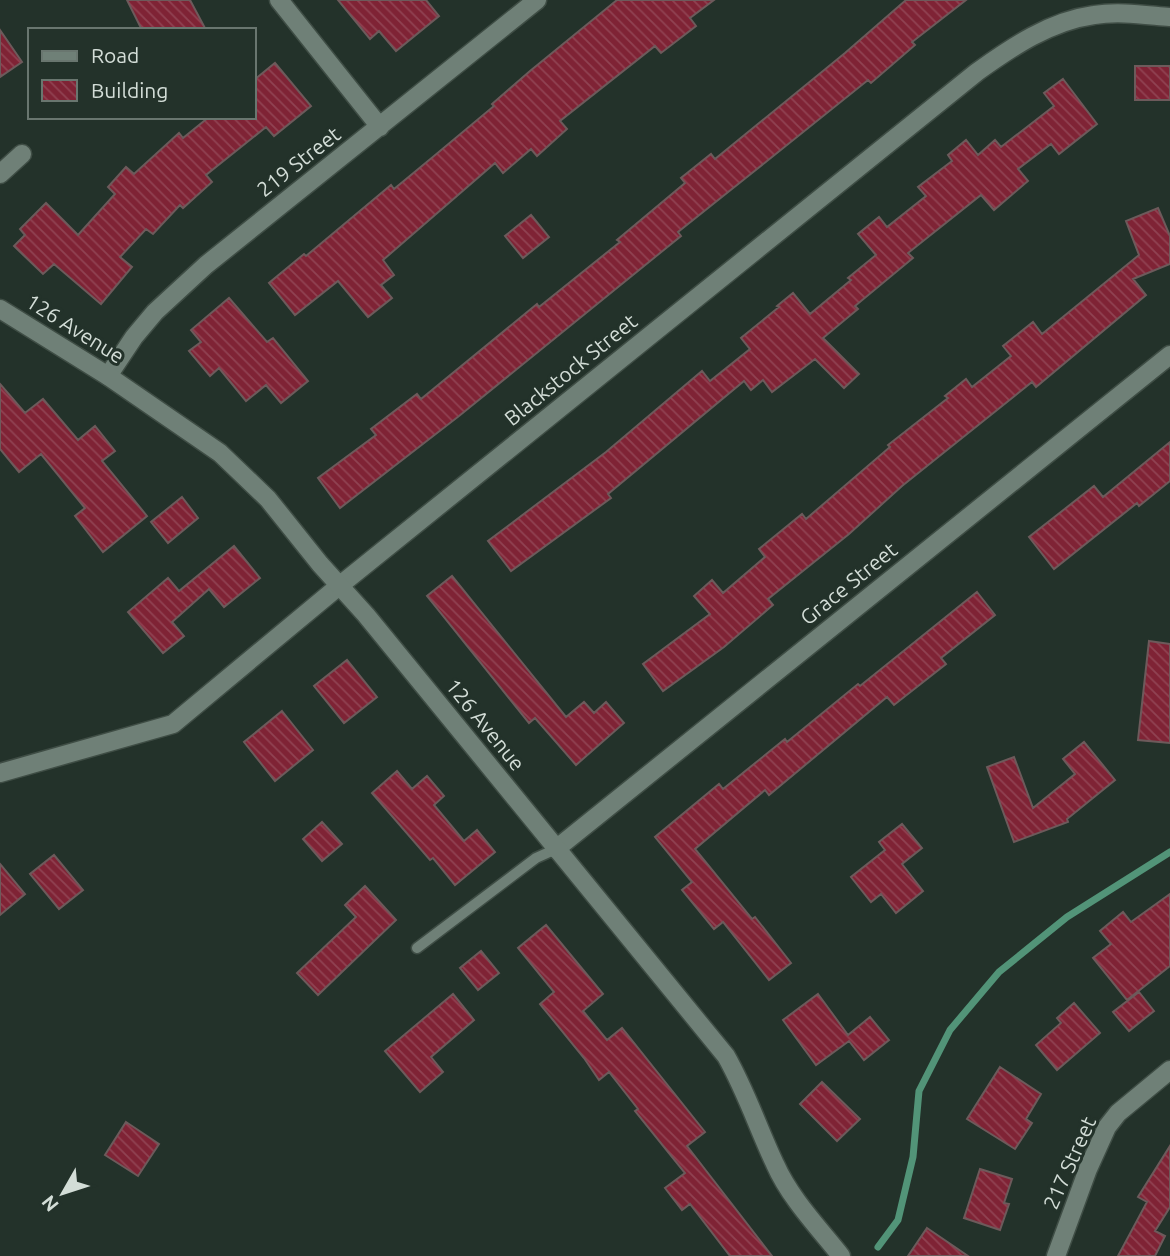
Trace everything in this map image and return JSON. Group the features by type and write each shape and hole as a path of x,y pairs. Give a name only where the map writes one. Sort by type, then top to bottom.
{"street":[{"path":"279,0 380,127"},
{"name":"219 Street","path":"108,376 134,337 178,290 206,265 537,0"},
{"name":"Blackstock Street","path":"0,773 173,724 339,586 1004,53 1056,26 1095,15 1122,13 1170,17"},
{"path":"0,174 22,153"},
{"name":"126 Avenue","path":"0,309 108,376 220,453 268,499 726,1056 752,1107 775,1166 841,1256"},
{"name":"Grace Street","path":"556,849 1170,355"},
{"name":"217 Street","path":"1056,1256 1087,1169 1107,1126 1118,1113 1170,1070"}],"lane":[{"path":"417,948 536,858 556,849"}],"building":[{"path":"127,0 190,0 205,28 141,28"},
{"path":"338,0 426,0 439,16 396,51 379,31 370,39"},
{"path":"617,0 714,0 690,18 696,26 661,53 655,46 560,121 567,129 537,156 531,149 503,173 495,163 383,260 394,275 381,285 392,298 368,317 338,281 295,315 269,283 304,254 306,256 391,185 394,189"},
{"path":"906,0 966,0 912,42 915,45 871,83 868,80 678,232 681,236 459,416 340,508 318,478 376,435 371,429 417,394 421,399 537,304 539,307 620,242 617,240 685,183 681,178 711,154 715,159"},
{"path":"0,30 22,62 0,77"},
{"path":"275,63 311,106 274,136 266,127 206,175 212,182 183,208 180,205 153,234 146,229 120,257 132,267 101,304 54,264 43,274 14,246 25,235 20,229 46,203 78,235 115,194 108,187 126,167 134,174 179,133 183,138 207,119 256,119 256,78"},
{"path":"1135,66 1170,66 1170,100 1135,100"},
{"path":"1063,79 1097,124 1059,154 1051,144 1018,169 1028,181 994,210 981,195 908,253 913,258 855,306 858,309 823,338 859,374 844,388 815,359 772,392 763,380 751,390 744,381 608,494 611,498 511,571 488,541 606,452 702,371 710,381 750,349 741,338 793,293 810,314 876,255 858,234 879,217 887,227 926,196 918,187 952,161 948,155 966,140 978,155 995,140 1001,147 1054,106 1044,93"},
{"path":"1158,208 1170,236 1170,264 1133,279 1146,295 1036,387 1032,382 902,486 849,534 768,599 773,605 724,647 663,691 643,664 710,614 694,596 712,580 723,593 765,557 759,549 802,514 806,519 890,447 888,445 948,398 945,396 966,379 972,387 1011,356 1003,346 1033,322 1042,334 1139,255 1126,221"},
{"path":"531,215 549,237 523,258 505,236"},
{"path":"229,298 267,342 273,338 308,381 281,403 266,385 246,401 219,368 210,376 189,351 201,342 191,330"},
{"path":"0,384 25,413 43,399 78,440 95,426 115,451 102,461 147,516 103,552 75,516 85,508 41,454 19,472 0,449"},
{"path":"1170,442 1170,481 1139,506 1137,503 1054,569 1029,537 1094,486 1103,497"},
{"path":"182,497 198,518 168,543 151,522"},
{"path":"234,546 260,578 224,607 209,589 172,622 184,636 163,653 128,612 168,578 179,591"},
{"path":"452,576 566,717 584,702 594,713 606,702 624,723 576,765 535,718 529,723 427,596"},
{"path":"977,592 995,615 941,658 946,664 894,705 887,697 769,795 765,790 695,849 791,963 769,980 723,922 714,929 682,890 692,882 655,837 719,784 723,789 785,739 787,742"},
{"path":"1149,641 1170,644 1170,743 1138,740"},
{"path":"347,660 377,697 344,723 314,686"},
{"path":"282,711 313,750 275,781 244,742"},
{"path":"1084,742 1115,780 1067,819 1068,822 1014,842 987,767 1014,757 1033,808 1075,774 1063,759"},
{"path":"397,771 412,789 427,776 444,796 434,805 464,841 477,830 495,852 455,885 372,793"},
{"path":"322,822 342,844 322,861 303,839"},
{"path":"902,824 922,848 902,864 923,891 896,913 881,894 871,902 851,877 885,850 879,842"},
{"path":"54,855 83,890 59,909 30,874"},
{"path":"0,864 25,894 0,915"},
{"path":"365,886 396,920 318,995 297,973 356,917 345,905"},
{"path":"1170,894 1170,966 1127,1000 1093,958 1111,944 1100,931 1123,912 1131,922"},
{"path":"546,925 603,994 583,1011 607,1040 622,1028 705,1132 687,1146 772,1256 730,1256 690,1204 682,1210 665,1188 685,1173 635,1111 638,1109 609,1072 599,1080 540,1004 554,992 518,948"},
{"path":"481,951 499,973 478,990 460,968"},
{"path":"1139,992 1154,1011 1129,1031 1113,1012"},
{"path":"453,994 474,1020 431,1057 443,1072 420,1092 385,1051"},
{"path":"818,994 848,1035 870,1017 889,1040 864,1060 849,1041 816,1065 783,1020"},
{"path":"1074,1003 1100,1033 1057,1070 1036,1045 1061,1023 1057,1018"},
{"path":"1000,1067 1041,1094 1026,1119 1032,1123 1015,1149 967,1119"},
{"path":"822,1082 860,1119 837,1141 800,1104"},
{"path":"126,1122 159,1144 138,1176 105,1155"},
{"path":"1170,1146 1170,1207 1155,1231 1165,1236 1155,1256 1118,1256 1147,1202 1138,1197"},
{"path":"980,1169 1012,1179 1004,1203 1009,1204 1000,1230 964,1218"},
{"path":"927,1228 968,1256 908,1256"}],"waterway":[{"path":"878,1247 898,1220 913,1157 919,1091 950,1030 999,972 1067,917 1170,852"}]}
